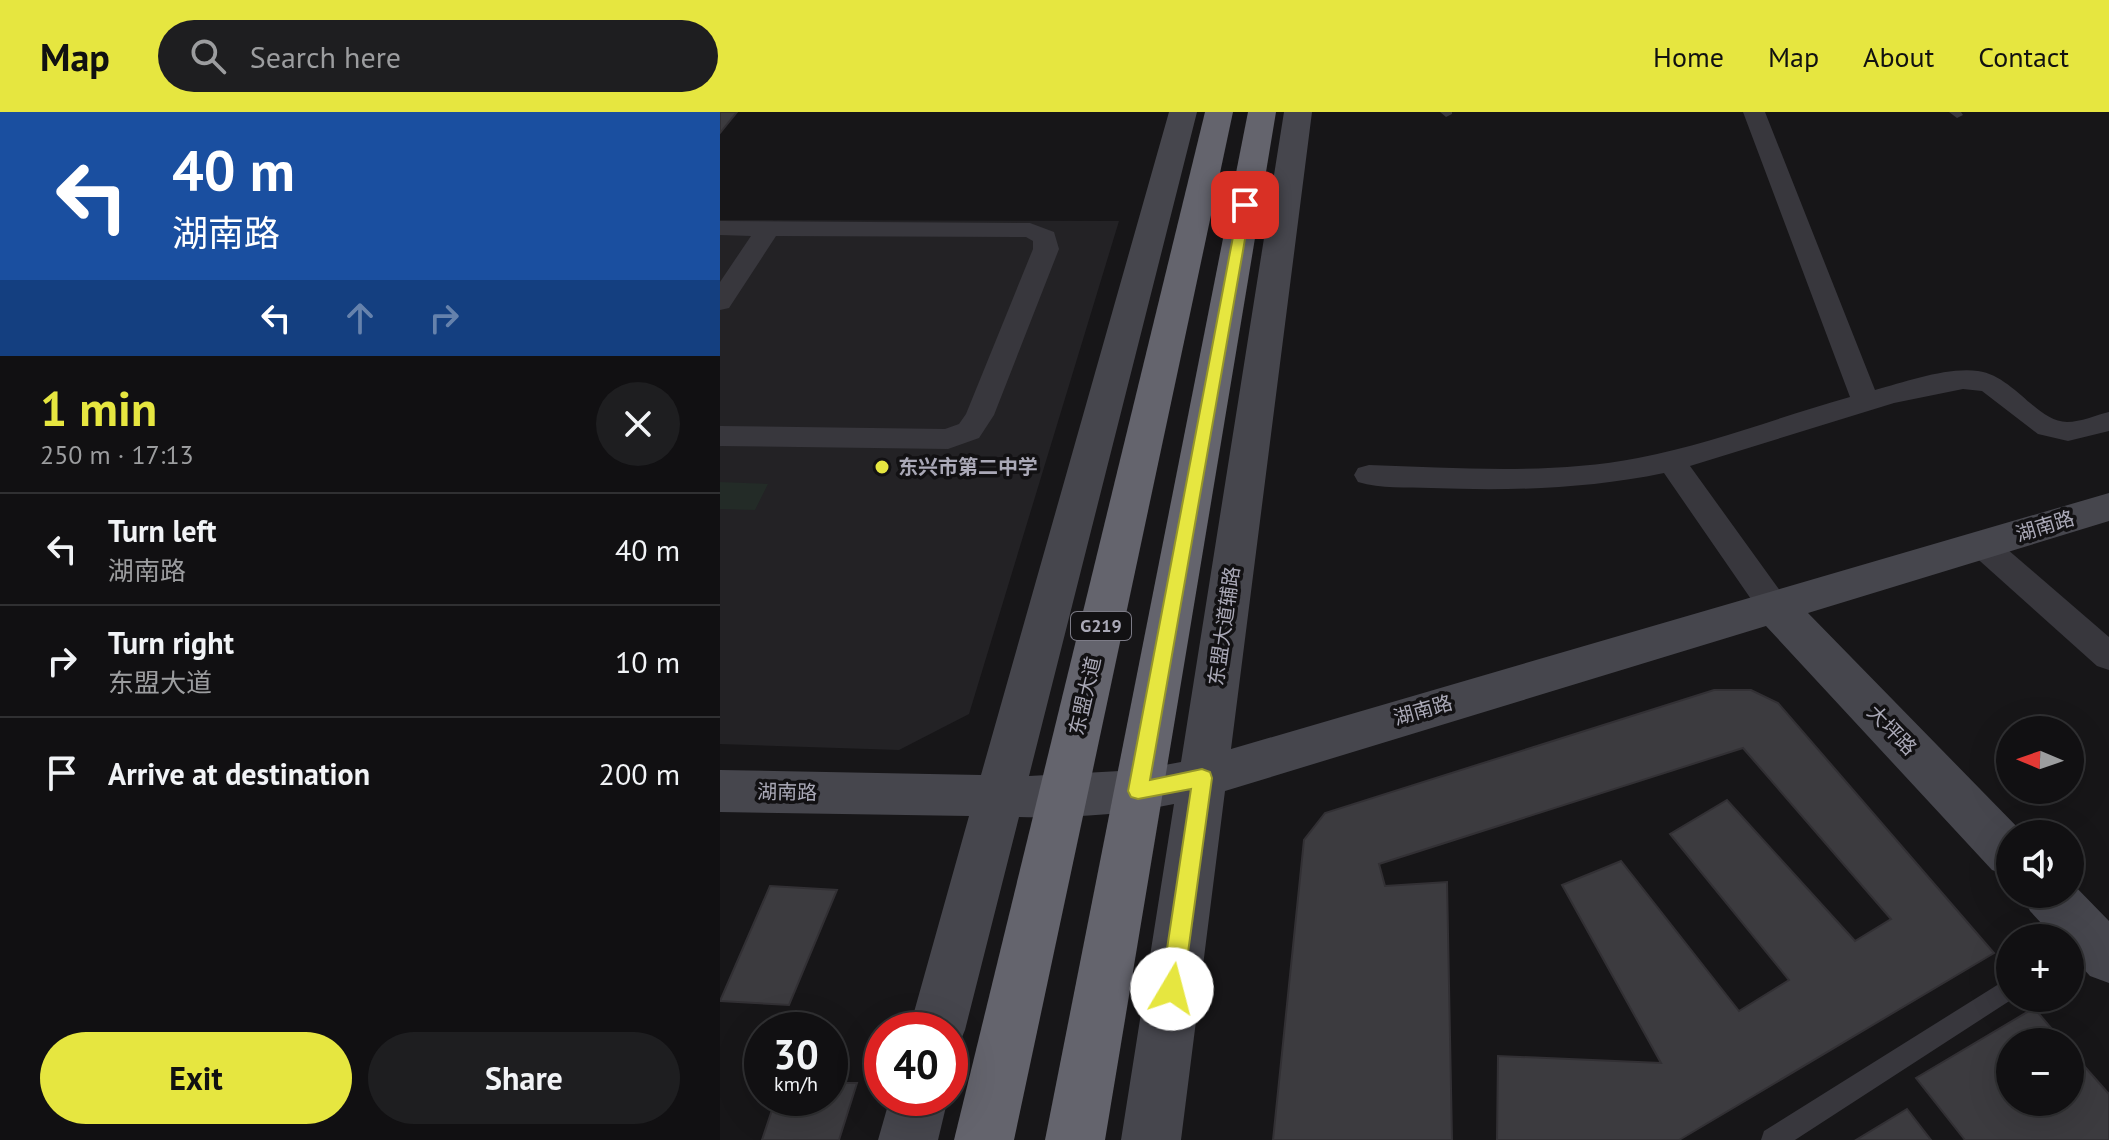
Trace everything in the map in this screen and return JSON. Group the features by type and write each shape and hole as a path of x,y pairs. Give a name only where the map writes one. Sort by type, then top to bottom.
{"highway":[{"name":"东盟大道","path":"984,1140 1219,112"},
{"path":"1075,1140 1262,112"}],"street":[{"path":"942,1012 1183,112"},
{"name":"东盟大道辅路","path":"1151,1140 1298,112"},
{"path":"1754,112 1865,400"},
{"path":"720,228 1030,230 1045,237 1046,249 980,415 969,431 948,439 720,436"},
{"path":"720,302 768,229"},
{"path":"1369,475 1536,478 1671,461 1865,400 1967,379 1995,385 2045,426 2058,431 2072,431 2109,421"},
{"path":"1671,461 1774,606"},
{"name":"湖南路","path":"720,791 1062,797 1138,791 1202,778 2109,507"},
{"path":"1982,545 2109,657"},
{"name":"大坪路","path":"1774,606 1996,839"},
{"path":"2059,908 2089,948"},
{"path":"908,1140 914,1116"}],"lane":[{"path":"1773,1140 1996,997"}],"shaded area":[{"name":"东兴市第二中学","path":"720,220 1119,221 969,714 899,750 720,744"},
{"path":"720,482 768,484 755,510 720,509"}],"building":[{"path":"720,112 737,112 720,133"},
{"path":"1714,690 1751,690 1778,703 1994,953 1679,1140 1497,1140 1498,1056 1661,1063 1562,885 1621,861 1739,1011 1789,980 1670,834 1727,800 1855,941 1891,919 1743,748 1379,864 1385,886 1447,882 1452,1140 1273,1140 1304,840 1325,813"},
{"path":"770,886 837,890 789,1005 720,1001"},
{"path":"2027,1012 2037,1012 2051,1028 2000,1028"},
{"path":"1996,1031 1996,1116 2084,1116 2084,1066 2109,1094 2109,1140 1965,1140 1916,1078"},
{"path":"848,1083 857,1083 848,1112"},
{"path":"1907,1109 1931,1140 1856,1140"},
{"path":"770,1116 847,1116 839,1140 762,1140"}],"place":[{"name":"东兴市第二中学","path":"882,467"}],"route":[{"path":"1172,989 1202,778 1138,791 1245,205"}]}
